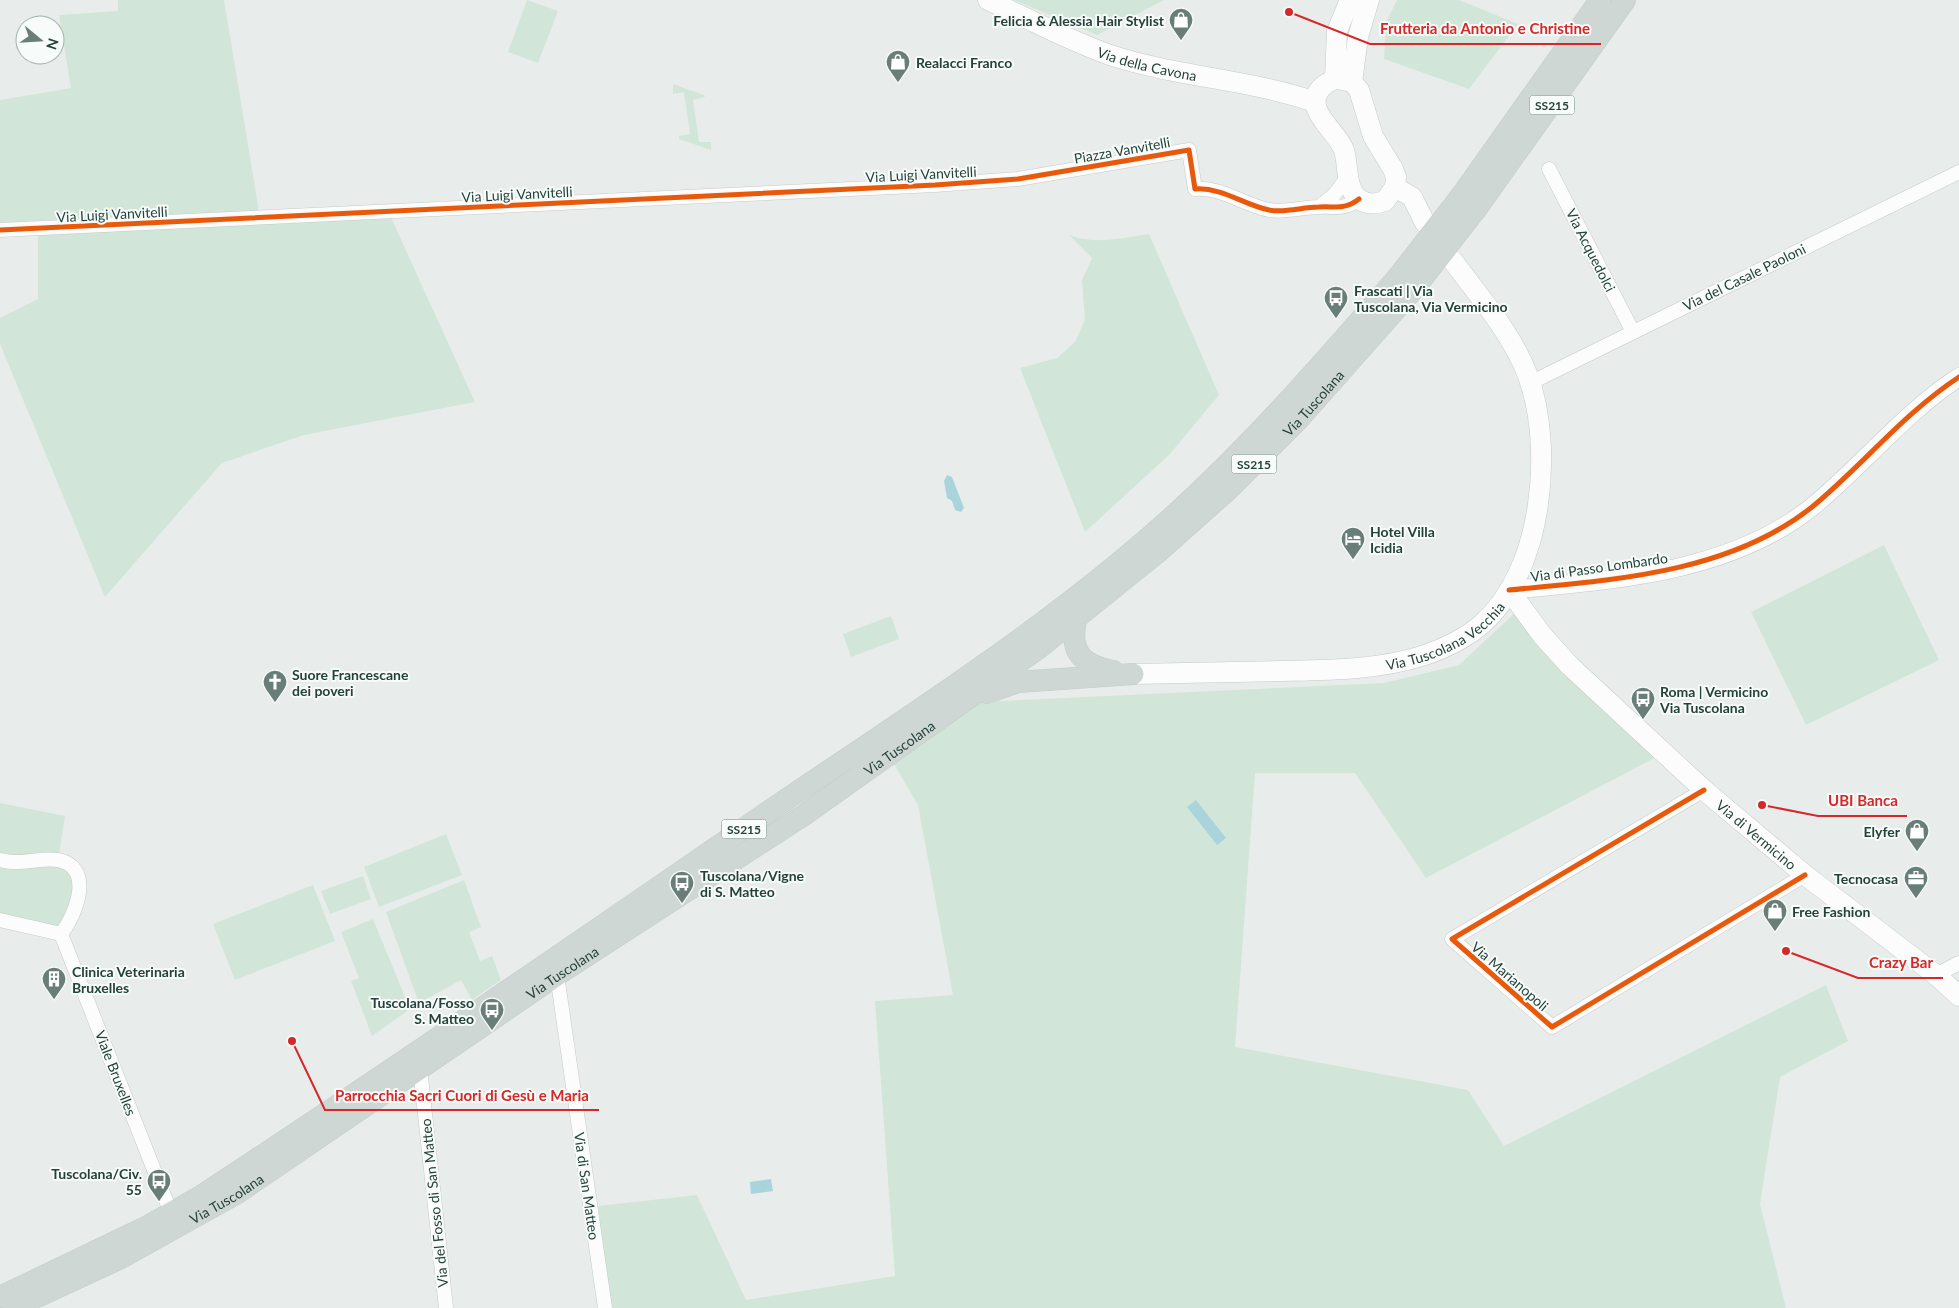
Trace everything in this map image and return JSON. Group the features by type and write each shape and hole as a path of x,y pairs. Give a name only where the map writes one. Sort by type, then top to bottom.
{"main road":[{"name":"Via della Cavona","path":"988,0 1110,54 1146,64 1252,84 1315,102"},
{"path":"1344,81 1337,31 1350,0"},
{"path":"1344,81 1369,0"},
{"name":"Via Tuscolana","path":"1469,202 1600,0"},
{"name":"Via Tuscolana","path":"14,1299 121,1258 236,1194 557,975 804,815 1076,620 1165,547 1229,489 1298,420 1625,0"},
{"path":"1344,81 1359,90 1373,136 1394,170 1396,177 1390,194 1372,204 1359,199 1350,187 1349,175 1340,142 1319,115 1315,102 1318,91 1325,84 1344,81"},
{"name":"Via Tuscolana Vecchia","path":"1133,674 1336,669 1406,660 1440,648 1475,629 1496,610 1509,590 1529,541 1539,490 1540,442 1530,383 1520,358 1505,332 1453,261"},
{"name":"Via Tuscolana","path":"14,1299 171,1213 292,1136 872,742 1081,592 1164,524 1222,469 1325,361 1406,283"},
{"name":"Via di Vermicino","path":"1509,590 1542,635 1570,666 1704,790 1805,875 1936,975 1959,996"},
{"path":"1076,620 1074,642 1082,658 1098,667 1133,674"},
{"path":"958,703 1018,682 1133,674"}],"street":[{"name":"Piazza Vanvitelli","path":"1034,177 1189,150 1195,189 1213,190 1267,210 1281,211 1319,207"},
{"name":"Via Acquedolci","path":"1549,169 1633,332"},
{"name":"Via del Casale Paoloni","path":"1530,383 1959,172"},
{"path":"1319,207 1334,195 1349,175"},
{"name":"Via Luigi Vanvitelli","path":"0,230 934,185 1034,177"},
{"path":"1319,207 1344,207 1359,199"},
{"name":"Via di Passo Lombardo","path":"1509,590 1594,582 1662,571 1711,558 1772,533 1798,518 1818,502 1924,405 1959,377"},
{"name":"Via Marianopoli","path":"1704,790 1452,939 1552,1027 1805,875"},
{"path":"0,860 31,862 58,860 72,868 80,880 75,912 62,934 0,920"},
{"name":"Viale Bruxelles","path":"62,934 171,1213"},
{"path":"1936,975 1959,963"},
{"name":"Via di San Matteo","path":"557,975 605,1308"},
{"name":"Via del Fosso di San Matteo","path":"420,1068 446,1308"}],"green space":[{"path":"118,0 224,0 260,218 388,211 475,402 304,435 222,463 105,597 0,344 0,318 38,299 38,229 0,230 0,100 71,88 65,52 65,15 59,15 118,11"},
{"path":"527,0 558,11 538,63 508,52"},
{"path":"1014,0 1164,0 1097,35"},
{"path":"1397,0 1459,0 1518,24 1469,89 1384,59 1386,22"},
{"path":"673,84 704,95 705,97 693,100 699,142 711,142 711,150 679,139 679,136 690,134 684,92 673,94"},
{"path":"1149,234 1219,395 1169,455 1085,532 1020,368 1057,358 1075,342 1085,319 1082,280 1092,258 1069,235 1089,240 1099,240"},
{"path":"1884,545 1939,660 1806,725 1751,612"},
{"path":"1516,612 1664,753 1426,878 1355,773 1255,773 1235,1047 1468,1090 1504,1146 1826,985 1848,1041 1780,1077 1760,1204 1786,1308 611,1308 598,1206 697,1195 746,1300 895,1276 875,1001 953,995 918,805 888,754 958,703 1384,683 1459,665"},
{"path":"891,616 899,639 851,657 843,634"},
{"path":"0,803 65,816 58,860 80,880 61,934 0,919"},
{"path":"446,834 462,875 379,907 364,867"},
{"path":"363,876 371,899 330,914 321,891"},
{"path":"464,880 481,927 469,932 480,961 492,956 501,980 472,1000 461,980 421,1002 417,998 386,912"},
{"path":"313,885 335,941 235,980 213,924"},
{"path":"373,919 410,1009 372,1036 351,981 359,978 341,932"}],"water":[{"path":"947,475 952,477 964,508 961,512 955,510 952,501 947,498 944,481"},
{"path":"1196,800 1226,838 1217,845 1187,807"},
{"path":"771,1179 773,1191 751,1194 750,1182"}],"cycle path":[{"path":"0,230 935,185 1018,179 1189,150 1195,189 1224,193 1260,208 1275,211 1335,207 1349,205 1359,199"},
{"path":"1509,590 1628,577 1667,570 1706,560 1744,547 1779,529 1812,507 1920,407 1959,377"},
{"path":"1704,790 1452,939 1552,1027 1805,875"}],"place":[{"name":"Frutteria da Antonio e Christine","path":"1289,12"},
{"name":"Felicia & Alessia Hair Stylist","path":"1181,41"},
{"name":"Realacci Franco","path":"898,83"},
{"name":"Frascati | Via Tuscolana, Via Vermicino","path":"1336,319"},
{"name":"Hotel Villa Icidia","path":"1353,560"},
{"name":"Suore Francescane dei poveri","path":"275,703"},
{"name":"Roma | Vermicino Via Tuscolana","path":"1643,720"},
{"name":"UBI Banca","path":"1762,805"},
{"name":"Elyfer","path":"1917,852"},
{"name":"Tecnocasa","path":"1916,899"},
{"name":"Tuscolana/Vigne di S. Matteo","path":"682,904"},
{"name":"Free Fashion","path":"1775,932"},
{"name":"Crazy Bar","path":"1786,951"},
{"name":"Clinica Veterinaria Bruxelles","path":"54,1000"},
{"name":"Tuscolana/Fosso S. Matteo","path":"492,1031"},
{"name":"Parrocchia Sacri Cuori di Gesù e Maria","path":"292,1041"},
{"name":"Tuscolana/Civ. 55","path":"159,1202"}]}
